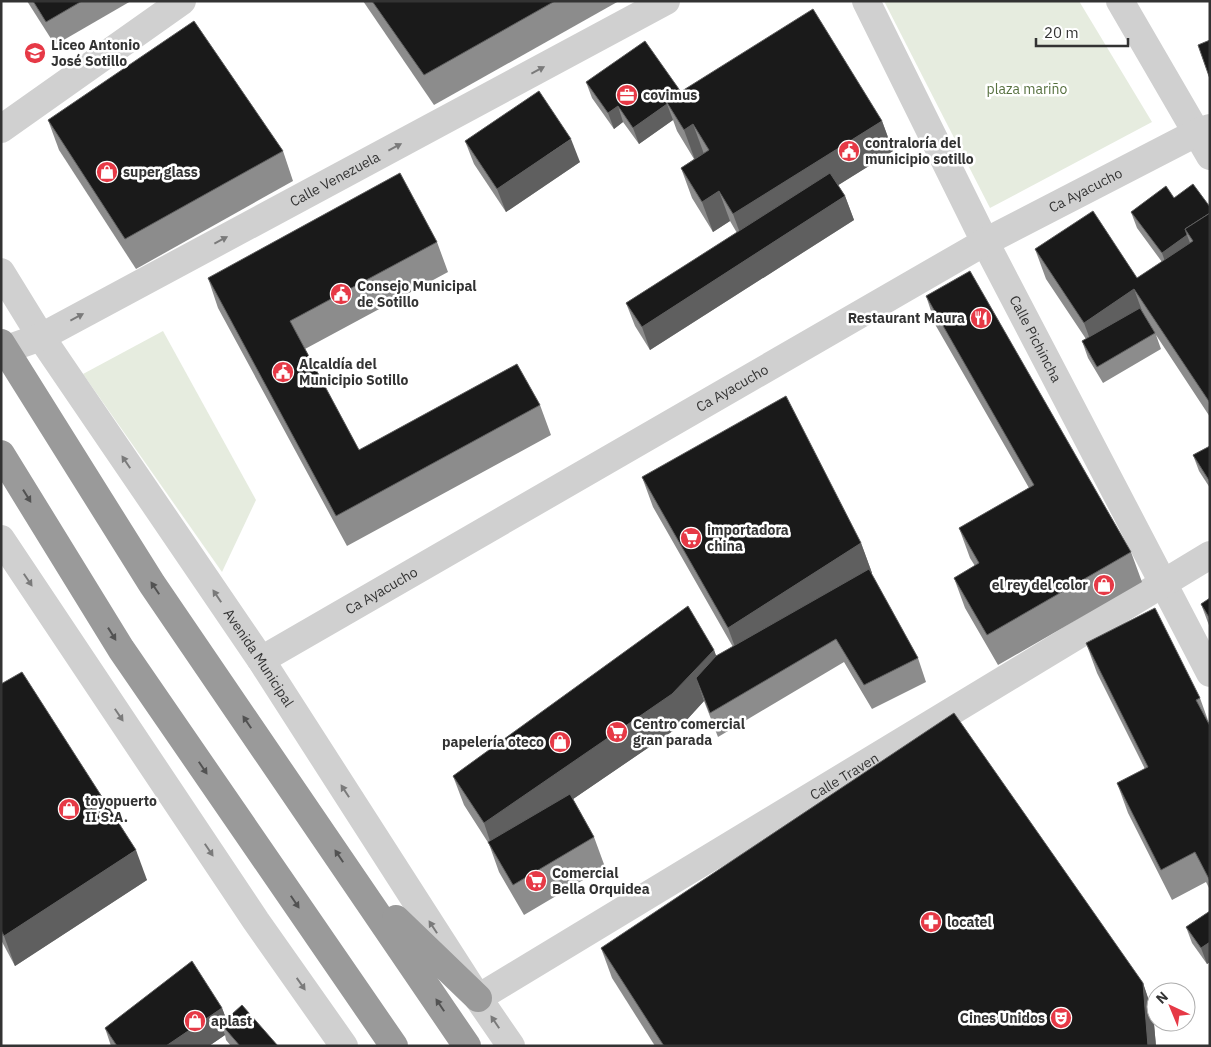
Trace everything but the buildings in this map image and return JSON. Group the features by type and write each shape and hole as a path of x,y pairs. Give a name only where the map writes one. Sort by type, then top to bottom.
{"highway":[{"path":"3,348 152,584 356,880 467,1046"},
{"path":"1,454 121,649 390,1042"},
{"path":"356,880 478,998"}],"street":[{"path":"1,129 182,1"},
{"name":"Calle Venezuela","path":"3,348 41,337 666,1"},
{"name":"Calle Pichincha","path":"866,1 984,242 1210,673"},
{"path":"1120,1 1203,130 1210,156"},
{"name":"Ca Ayacucho","path":"261,660 984,242 1203,130"},
{"name":"Avenida Municipal","path":"1,272 41,337 261,660 478,998 511,1046"},
{"path":"1,539 251,912 344,1046"},
{"name":"Calle Traven","path":"478,998 1210,555"}],"green space":[{"name":"plaza mariño","path":"884,1 1079,1 1152,122 990,208"},
{"path":"163,331 256,500 222,572 83,374"}],"place":[{"name":"Liceo Antonio José Sotillo","path":"35,53"},
{"name":"covimus","path":"627,95"},
{"name":"contraloría del municipio sotillo","path":"849,151"},
{"name":"super glass","path":"107,172"},
{"name":"Consejo Municipal de Sotillo","path":"341,294"},
{"name":"Restaurant Maura","path":"981,318"},
{"name":"Alcaldía del Municipio Sotillo","path":"283,372"},
{"name":"importadora china","path":"691,538"},
{"name":"el rey del color","path":"1104,585"},
{"name":"Centro comercial gran parada","path":"617,732"},
{"name":"papelería oteco","path":"560,742"},
{"name":"toyopuerto II S.A.","path":"69,809"},
{"name":"Comercial Bella Orquidea","path":"536,881"},
{"name":"locatel","path":"931,922"},
{"name":"Cines Unidos","path":"1061,1018"},
{"name":"aplast","path":"195,1021"}]}
